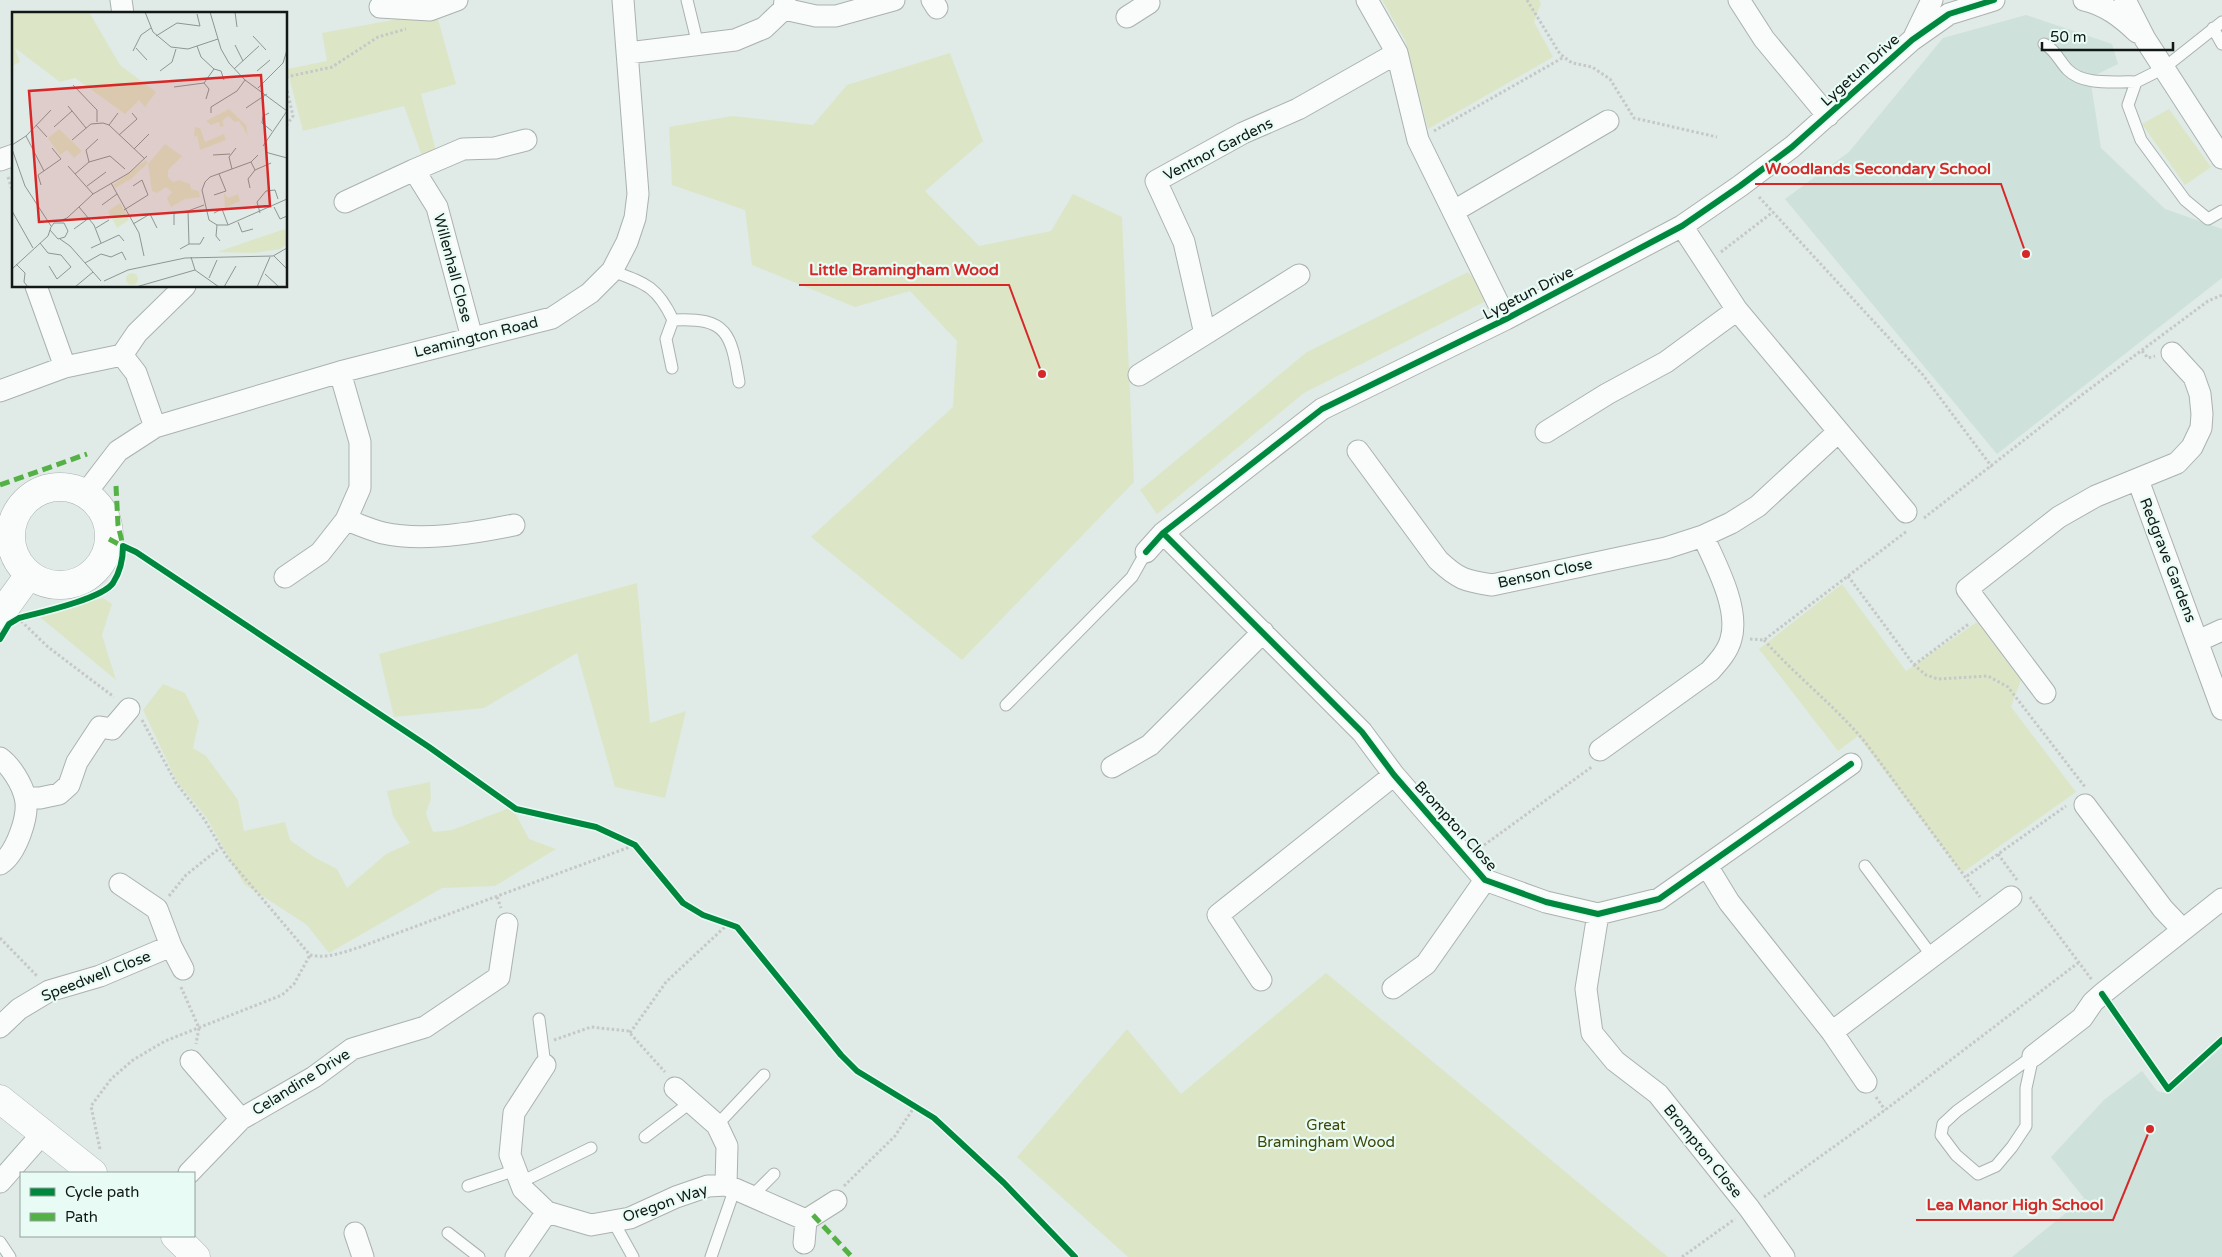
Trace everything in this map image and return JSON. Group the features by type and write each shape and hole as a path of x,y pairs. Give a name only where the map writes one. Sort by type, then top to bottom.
{"street":[{"path":"380,7 430,10 457,0"},
{"name":"Leamington Road","path":"86,494 118,451 156,427 340,372 552,318 590,292 612,270 627,242 635,218 638,194 623,0"},
{"path":"628,53 735,40 764,28 785,4 816,16 836,16 894,0"},
{"path":"1367,0 1397,54 1418,140 1506,319"},
{"path":"1739,0 1764,39 1828,116"},
{"path":"1912,40 1932,0"},
{"path":"1912,40 1949,14 1994,0"},
{"path":"2084,0 2097,3 2113,12 2145,39"},
{"path":"2125,0 2145,39 2222,158"},
{"path":"1127,17 1150,1"},
{"name":"Lygetun Drive","path":"1146,552 1163,533 1322,409 1506,319 1682,226 1785,153 1912,40"},
{"name":"Ventnor Gardens","path":"1205,334 1184,242 1156,181 1244,133 1298,109 1397,54"},
{"path":"1454,212 1608,121"},
{"path":"345,202 463,149 495,148 526,140"},
{"path":"0,160 12,156"},
{"name":"Willenhall Close","path":"414,170 437,207 472,338"},
{"path":"1682,226 1737,310 1912,521"},
{"path":"1139,375 1299,276"},
{"path":"37,288 65,367"},
{"path":"0,391 65,367 122,355 137,333 182,288"},
{"path":"1546,432 1607,394 1666,362 1737,310"},
{"name":"Redgrave Gardens","path":"2045,693 1967,589 2059,517 2096,496 2177,463 2192,447 2200,428 2202,414 2200,394 2194,377 2172,353"},
{"path":"122,355 136,373 156,427"},
{"path":"286,577 320,553 346,520 360,488 360,442 340,372"},
{"name":"Benson Close","path":"1358,451 1438,560 1454,576 1472,582 1492,585 1666,548 1703,536 1731,523 1758,506 1838,432"},
{"name":"Redgrave Gardens","path":"2138,480 2222,709"},
{"path":"58,487 86,494 104,514 108,526 109,539 106,554 98,567 86,577 73,584 58,585 43,582 29,575 19,564 12,550 7,517 30,497 43,490 58,487"},
{"path":"346,520 384,533 418,536 471,534 514,525"},
{"name":"Brompton Close","path":"1163,533 1362,732 1394,775 1485,880 1546,902 1598,914 1659,900 1851,764"},
{"path":"1600,750 1710,671 1724,654 1732,637 1732,613 1726,590 1703,536"},
{"path":"11,618 29,575"},
{"name":"Redgrave Gardens","path":"2198,641 2222,630"},
{"path":"1112,767 1150,745 1263,632"},
{"path":"26,798 40,798 59,794 69,785 77,762 100,727 112,729 128,709"},
{"path":"0,758 18,781 26,798 17,844 7,859 0,864"},
{"name":"Brompton Close","path":"1261,980 1218,915 1394,775"},
{"path":"2080,801 2163,910 2183,930"},
{"path":"1707,866 1729,902 1832,1032 1866,1082"},
{"name":"Brompton Close","path":"1393,988 1426,964 1485,880"},
{"path":"120,884 157,909 171,946 183,969"},
{"path":"1832,1032 2019,891"},
{"path":"2033,1056 2082,1018 2102,994 2222,899"},
{"name":"Brompton Close","path":"1598,914 1586,989 1592,1033 1615,1061 1658,1094 1749,1208 1784,1257"},
{"name":"Celandine Drive","path":"190,1172 241,1119 314,1077 352,1049 425,1027 499,977 507,924"},
{"name":"Speedwell Close","path":"0,1027 19,1010 49,991 100,976 171,946"},
{"name":"Celandine Drive","path":"192,1062 241,1119"},
{"path":"516,1257 547,1212 523,1189 510,1155 514,1113 545,1065"},
{"name":"Oregon Way","path":"547,1212 591,1225 630,1218 676,1197 708,1186 738,1190 727,1146 717,1125 683,1095"},
{"path":"0,1099 92,1172"},
{"path":"0,1182 43,1133"},
{"path":"738,1190 806,1220"},
{"path":"806,1220 836,1201"},
{"path":"802,1250 806,1220"},
{"path":"356,1233 363,1257"},
{"path":"176,1237 196,1257"}],"lane":[{"path":"687,0 698,45"},
{"path":"2044,44 2053,50 2075,76 2086,80 2136,82 2164,68 2217,25 2222,44"},
{"path":"2136,82 2128,105 2141,140 2186,200 2208,219 2222,211"},
{"path":"612,270 643,282 663,299 674,320"},
{"path":"674,320 691,319 712,322 727,333 735,357 739,382"},
{"path":"672,368 666,339 674,320"},
{"path":"1006,705 1132,577 1146,552"},
{"path":"1864,866 1932,956"},
{"path":"539,1020 545,1065"},
{"path":"2033,1056 2026,1088 2026,1126 1996,1166 1978,1174 1956,1155 1941,1135 1943,1124 1957,1111 2033,1056"},
{"path":"717,1125 764,1075"},
{"path":"645,1136 683,1095"},
{"path":"468,1186 518,1176 591,1148"},
{"path":"711,1257 738,1190 774,1174"},
{"path":"613,1221 633,1257"},
{"path":"448,1233 479,1257"},
{"path":"0,1242 10,1257"}],"path":[{"path":"1527,0 1560,54 1572,63 1592,68 1610,79 1634,118 1717,137"},
{"path":"288,77 332,67 378,37 412,28"},
{"path":"1418,140 1564,57"},
{"path":"288,94 294,116 288,124"},
{"path":"1759,197 1923,375 1992,466"},
{"path":"1707,263 1773,212"},
{"path":"1732,637 1764,640 1848,576 1912,521 1992,466 2083,394 2208,301 2222,294"},
{"path":"1848,576 1914,665 1926,675 1938,679 1988,676 2008,686 2088,790 2080,801 1967,876"},
{"path":"1914,665 1985,612"},
{"path":"11,618 27,616"},
{"path":"11,618 145,723 176,783 204,818 227,857 256,894 310,955 334,955 635,845"},
{"path":"1764,640 1779,657 1853,728 1967,876 1991,912"},
{"path":"1466,858 1593,766 1600,750"},
{"path":"157,909 186,874 221,847"},
{"path":"1998,854 2019,891 2102,994"},
{"path":"630,1032 666,982 728,924"},
{"path":"0,938 49,991"},
{"path":"1682,1257 1884,1110 2078,963"},
{"path":"183,969 177,976 199,1028"},
{"path":"542,1044 591,1027 630,1032 666,1072 683,1095"},
{"path":"836,1201 838,1192 895,1136 915,1106"}],"shaded area":[{"path":"2026,15 2112,44 2118,64 2090,78 2101,148 2165,209 2222,229 2222,278 1997,454 1785,199 1849,152 1943,38"},
{"path":"2222,1047 2222,1257 2012,1257 2084,1198 2051,1157 2104,1100 2142,1071 2157,1091 2168,1094"}],"green space":[{"path":"1382,0 1539,0 1541,3 1534,22 1553,57 1428,129 1405,40"},
{"path":"436,12 456,84 421,94 436,151 422,156 404,106 303,131 288,69 327,61 322,33"},
{"path":"950,53 983,141 925,191 979,246 1051,231 1073,194 1122,217 1134,482 962,660 811,537 953,407 957,341 910,291 855,307 752,265 745,210 672,185 669,127 732,116 813,125 847,85"},
{"path":"2169,109 2211,167 2185,185 2142,124"},
{"path":"1468,272 1490,299 1304,393 1157,514 1140,490 1307,352"},
{"path":"637,583 650,723 686,711 665,798 615,787 577,653 484,708 394,717 379,654"},
{"path":"1842,584 1906,671 1977,622 2021,680 2011,707 2076,792 1962,873 1858,736 1838,751 1759,649"},
{"path":"103,598 112,604 102,635 116,680 35,613"},
{"path":"163,684 185,693 199,721 193,748 206,756 238,800 244,831 285,822 290,840 314,857 337,869 347,888 386,854 410,843 393,816 387,791 430,782 431,799 426,813 433,832 452,830 512,807 529,839 556,849 495,886 442,888 329,953 307,925 244,884 206,817 177,782 143,710"},
{"name":"Great Bramingham Wood","path":"1326,973 1668,1257 1128,1257 1017,1157 1127,1029 1181,1094"}],"marked path":[{"path":"0,485 87,454"},
{"path":"116,486 118,525 123,546"},
{"path":"109,539 126,548"},
{"path":"813,1215 852,1257"}],"cycle path":[{"path":"1146,552 1163,533 1322,409 1506,319 1682,226 1792,147 1912,40 1949,14 1994,0"},
{"path":"1163,533 1362,732 1394,775 1485,880 1546,902 1598,914 1659,899 1851,764"},
{"path":"0,639 9,624 19,618 69,605 107,589 118,574 122,561 123,546 136,552 429,747 516,809 596,827 635,845 683,903 703,915 737,927 841,1055 857,1071 934,1118 1004,1183 1075,1257"},
{"path":"2102,994 2168,1089 2222,1040"}],"place":[{"name":"Woodlands Secondary School","path":"2026,254"},
{"name":"Little Bramingham Wood","path":"1042,374"},
{"name":"Lea Manor High School","path":"2150,1129"}]}
